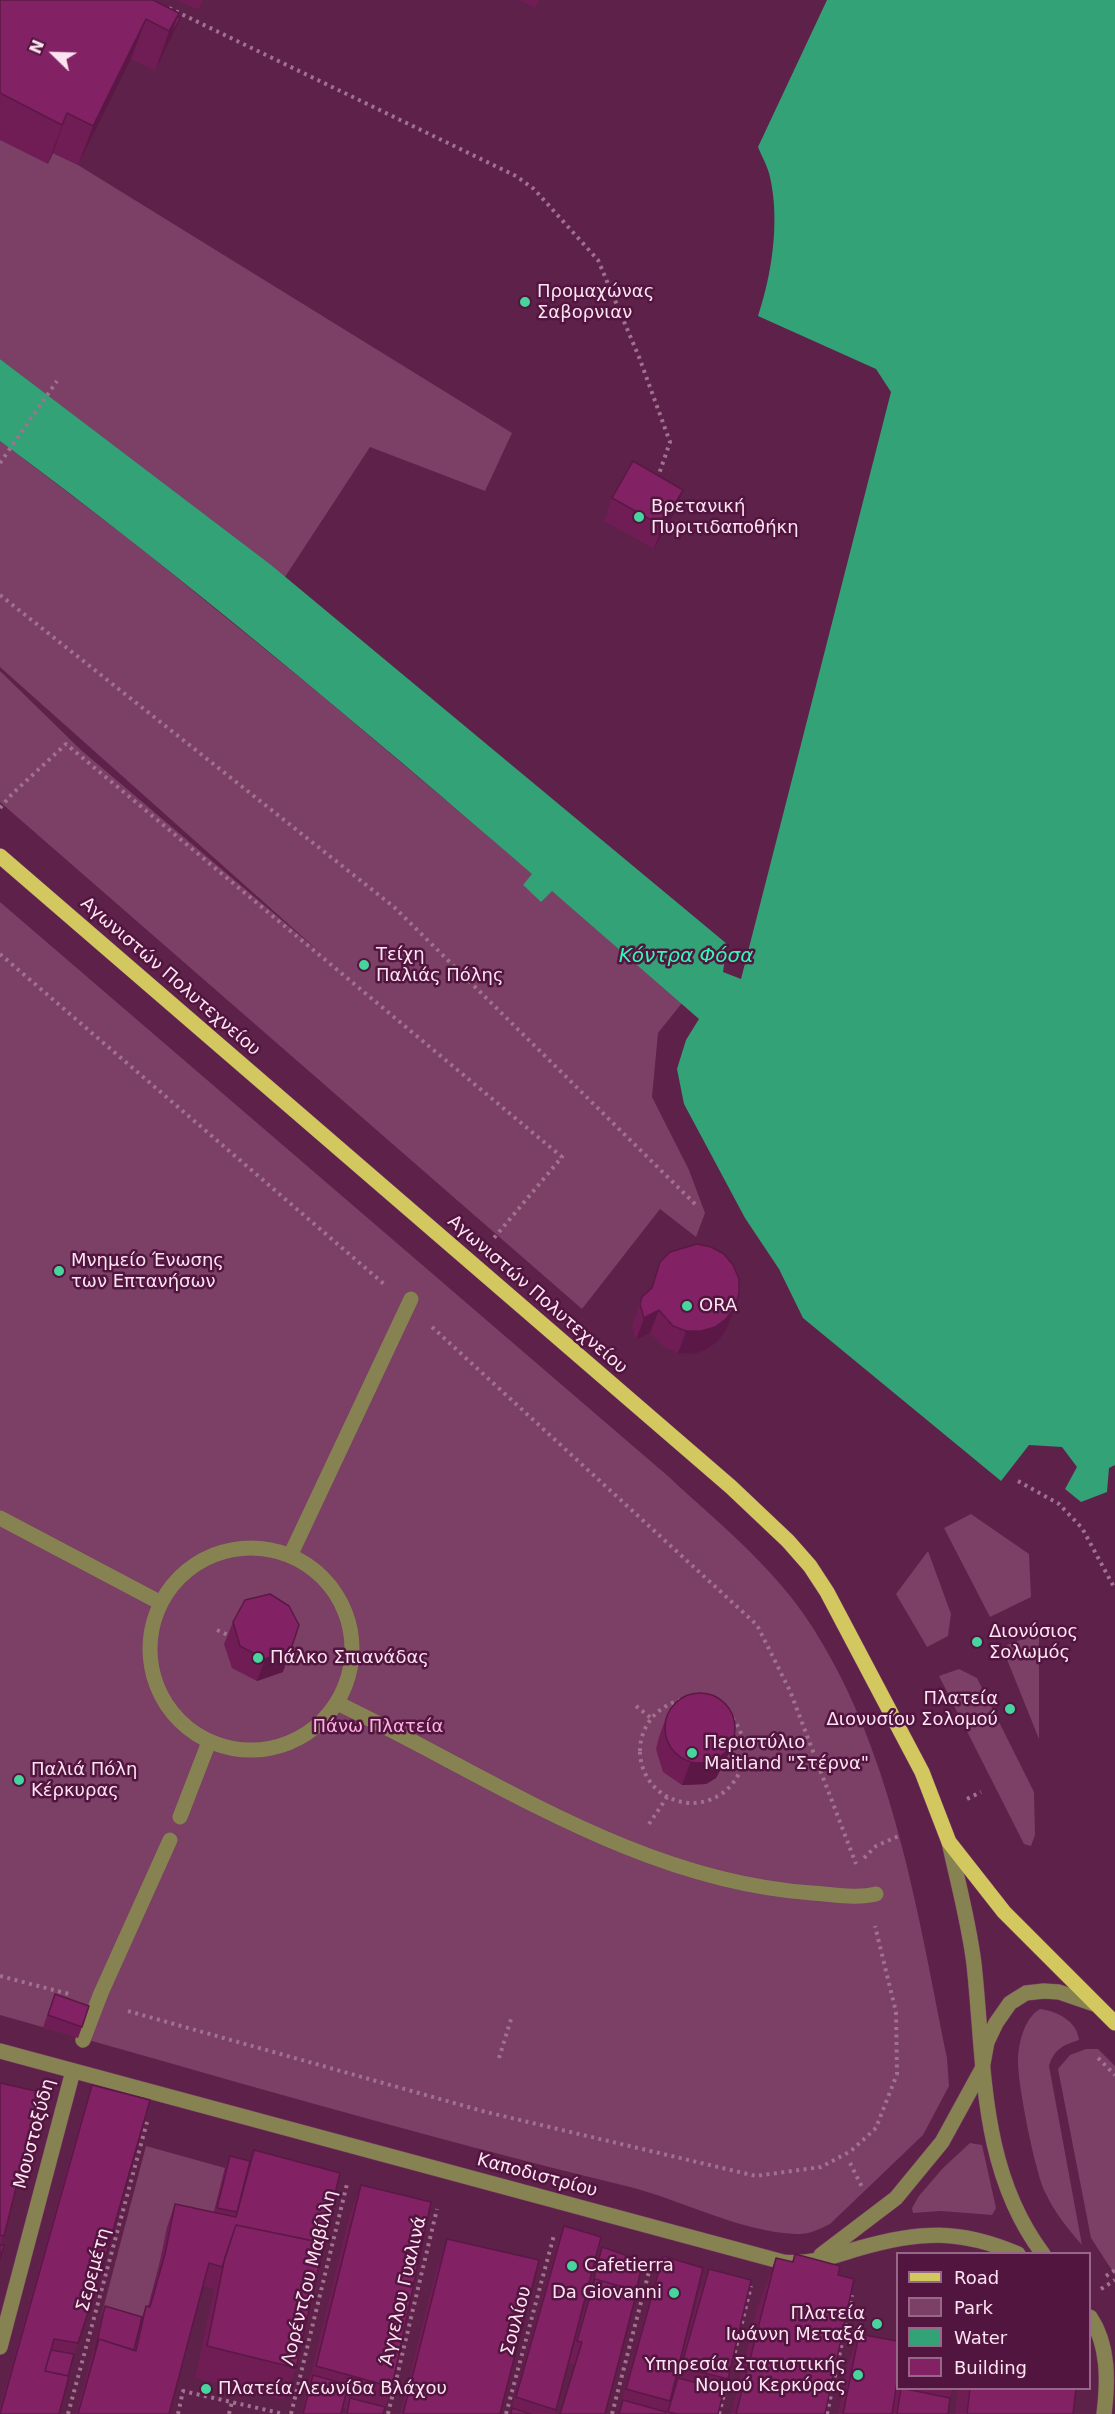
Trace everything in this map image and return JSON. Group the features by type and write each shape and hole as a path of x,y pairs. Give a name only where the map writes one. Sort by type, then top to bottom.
{"main road":[{"name":"Αγωνιστών Πολυτεχνείου","path":"0,856 731,1487 788,1541 810,1566 843,1622 922,1772 949,1842 1004,1912 1115,2023"}],"street":[{"path":"290,1556 410,1302"},
{"path":"0,1518 161,1604"},
{"path":"247,1549 269,1550 290,1556 312,1568 330,1586 343,1608 350,1632 351,1657 347,1681 337,1703 314,1727 300,1737 277,1747 254,1750 231,1749 209,1742 181,1723 161,1696 151,1664 150,1648 161,1604 182,1575 213,1556 247,1549"},
{"path":"337,1703 408,1737 575,1825 637,1853 745,1885 799,1892 872,1895"},
{"path":"180,1817 209,1742"},
{"path":"83,2040 97,2002 170,1840"},
{"path":"949,1842 970,1934 982,2069 989,2119 1001,2175 1021,2221 1042,2252"},
{"path":"808,2262 838,2244 863,2222 897,2198 942,2142 982,2069 987,2042 996,2023 1010,2003 1026,1993 1059,1992 1094,2004"},
{"name":"Καποδιστρίου","path":"0,2051 783,2262 808,2262 894,2239 931,2234 967,2236 1015,2252"},
{"name":"Μουστοξύδη","path":"0,2347 73,2071"},
{"path":"1091,2320 1097,2327 1104,2355 1107,2379 1104,2414"}],"path":[{"path":"164,7 183,14 516,176 534,189 598,260 626,324 670,442 653,488"},
{"path":"0,463 57,381"},
{"path":"0,596 394,907 696,1205"},
{"path":"0,808 66,744 562,1157 495,1238"},
{"path":"0,954 410,1302 757,1625 790,1691 872,1895 896,2012 897,2074 876,2128 851,2151 821,2167 756,2176 486,2112 0,1976"},
{"path":"1018,1481 1059,1504 1082,1528 1115,1589"},
{"path":"218,1630 228,1635"},
{"path":"682,1699 700,1699 717,1705 732,1717 741,1732 744,1750 741,1768 733,1784 719,1797 702,1803 684,1803 667,1797 652,1786 642,1770 639,1753 642,1734 651,1718 665,1706 682,1699"},
{"path":"636,1706 651,1718"},
{"path":"967,1799 981,1792"},
{"path":"864,1858 876,1846 901,1835"},
{"path":"499,2058 512,2016"},
{"path":"1098,2058 1115,2075"},
{"name":"Σερεμέτη","path":"68,2414 145,2132"},
{"path":"850,2163 865,2193"},
{"name":"Λορέντζου Μαβίλλη","path":"291,2414 347,2184"},
{"name":"Άγγελου Γυαλινά","path":"388,2414 437,2209"},
{"name":"Σουλίου","path":"506,2414 554,2235"},
{"path":"612,2414 652,2260"},
{"path":"1106,2276 1115,2270"},
{"path":"719,2414 753,2279"},
{"path":"827,2414 852,2295"},
{"path":"844,2331 854,2333"},
{"path":"178,2414 183,2391 284,2414"},
{"path":"229,2414 232,2402"}],"green space":[{"path":"0,140 53,153 78,165 512,433 485,491 370,447 285,577 0,359"},
{"path":"0,441 133,542 314,689 533,874 523,885 541,901 552,890 682,1003 658,1033 652,1097 689,1170 705,1213 696,1237 660,1209 582,1309 0,802 0,671 81,750 323,955 0,667"},
{"name":"Πάνω Πλατεία","path":"0,902 669,1477 758,1560 805,1616 835,1666 860,1718 880,1773 912,1886 947,2058 949,2086 923,2135 830,2224 800,2234 754,2228 630,2187 393,2126 0,2015"},
{"path":"971,1514 1029,1554 1031,1597 990,1617 944,1528"},
{"path":"928,1551 951,1614 948,1636 927,1647 896,1594"},
{"path":"1039,1633 1039,1739 1002,1647"},
{"path":"959,1669 977,1678 1034,1792 1035,1835 1031,1846 1024,1844 939,1676"},
{"path":"1040,2009 1065,2018 1074,2027 1079,2040 1060,2049 1053,2056 1049,2066 1082,2245 1057,2213 1045,2192 1032,2148 1024,2108 1018,2062 1019,2047 1026,2025 1034,2013"},
{"path":"1086,2049 1098,2049 1115,2066 1115,2275 1091,2238 1058,2069 1070,2055"},
{"path":"970,2143 982,2145 996,2208 992,2215 941,2211 913,2213 912,2208 919,2196 943,2168"},
{"path":"146,2146 225,2168 212,2220 169,2227 142,2330 101,2317"}],"water":[{"name":"Κόντρα Φόσα","path":"827,0 1115,0 1115,1465 1109,1468 1107,1492 1081,1502 1065,1489 1077,1467 1062,1447 1029,1445 1001,1481 803,1318 779,1269 745,1218 684,1104 677,1069 686,1040 699,1019 552,891 541,902 523,885 532,874 467,818 204,598 0,441 0,359 271,565 727,944 723,972 741,979 891,392 876,369 758,316 771,265 774,211 769,173 758,147"}],"building":[{"path":"0,0 153,0 179,13 169,31 146,19 93,126 67,113 62,125 0,93"},
{"path":"177,17 180,18 168,41"},
{"path":"633,461 683,490 662,526 612,498"},
{"name":"ORA","path":"697,1244 711,1247 724,1254 733,1265 739,1279 739,1293 735,1307 726,1319 715,1327 701,1331 686,1331 673,1326 659,1310 644,1318 640,1304 642,1297 652,1288 660,1262 670,1252"},
{"path":"270,1594 289,1606 299,1625 291,1649 265,1659 240,1646 233,1622 245,1600"},
{"path":"700,1693 713,1696 725,1703 732,1715 735,1728 732,1741 725,1753 713,1760 700,1763 687,1760 675,1753 668,1741 665,1728 668,1715 675,1703 687,1696"},
{"path":"55,1994 89,2006 82,2027 48,2015"},
{"path":"0,2083 40,2092 4,2236 0,2235"},
{"path":"92,2085 150,2100 100,2276 78,2343 54,2339 45,2371 69,2376 59,2414 0,2414 14,2363"},
{"path":"254,2150 340,2173 323,2243 236,2225 222,2267 209,2263 169,2414 78,2414 99,2339 136,2351 146,2306 150,2307 165,2254 175,2204 236,2217"},
{"path":"230,2156 250,2161 237,2212 217,2208"},
{"path":"361,2185 431,2202 392,2387 316,2366"},
{"path":"236,2225 324,2243 296,2368 207,2346 225,2257"},
{"path":"564,2226 601,2237 556,2410 516,2397"},
{"path":"447,2239 539,2260 500,2414 403,2414"},
{"path":"0,2245 4,2245 0,2259"},
{"path":"602,2247 643,2261 636,2291 595,2279 591,2290"},
{"path":"795,2254 840,2266 838,2275 854,2279 825,2414 736,2414 776,2258 793,2262"},
{"path":"663,2256 703,2268 670,2401 626,2389"},
{"path":"709,2269 751,2280 728,2379 681,2367"},
{"path":"595,2279 637,2291 605,2414 560,2414 582,2342 577,2341"},
{"path":"105,2306 142,2317 134,2350 99,2339 95,2350"},
{"path":"859,2334 896,2341 896,2388 892,2414 843,2414"},
{"path":"51,2350 74,2354 68,2376 45,2371"},
{"path":"313,2375 348,2385 341,2414 303,2414"},
{"path":"678,2378 724,2390 718,2414 668,2412"},
{"path":"901,2390 950,2398 948,2414 897,2414"},
{"path":"970,2390 1076,2390 1073,2414 967,2414"},
{"path":"350,2398 385,2407 383,2414 347,2414"},
{"path":"623,2400 666,2412 665,2414 619,2414"},
{"path":"512,2408 531,2414 511,2414"}],"place":[{"name":"Προμαχώνας Σαβορνιαν","path":"525,302"},
{"name":"Βρετανική Πυριτιδαποθήκη","path":"639,517"},
{"name":"Τείχη Παλιάς Πόλης","path":"364,965"},
{"name":"Μνημείο Ένωσης των Επτανήσων","path":"59,1271"},
{"name":"ORA","path":"687,1306"},
{"name":"Διονύσιος Σολωμός","path":"977,1642"},
{"name":"Πάλκο Σπιανάδας","path":"258,1658"},
{"name":"Πλατεία Διονυσίου Σολομού","path":"1010,1709"},
{"name":"Περιστύλιο Maitland \"Στέρνα\"","path":"692,1753"},
{"name":"Παλιά Πόλη Κέρκυρας","path":"19,1780"},
{"name":"Cafetierra","path":"572,2266"},
{"name":"Da Giovanni","path":"674,2293"},
{"name":"Πλατεία Ιωάννη Μεταξά","path":"877,2324"},
{"name":"Υπηρεσία Στατιστικής Νομού Κερκύρας","path":"858,2375"},
{"name":"Πλατεία Λεωνίδα Βλάχου","path":"206,2389"}]}
